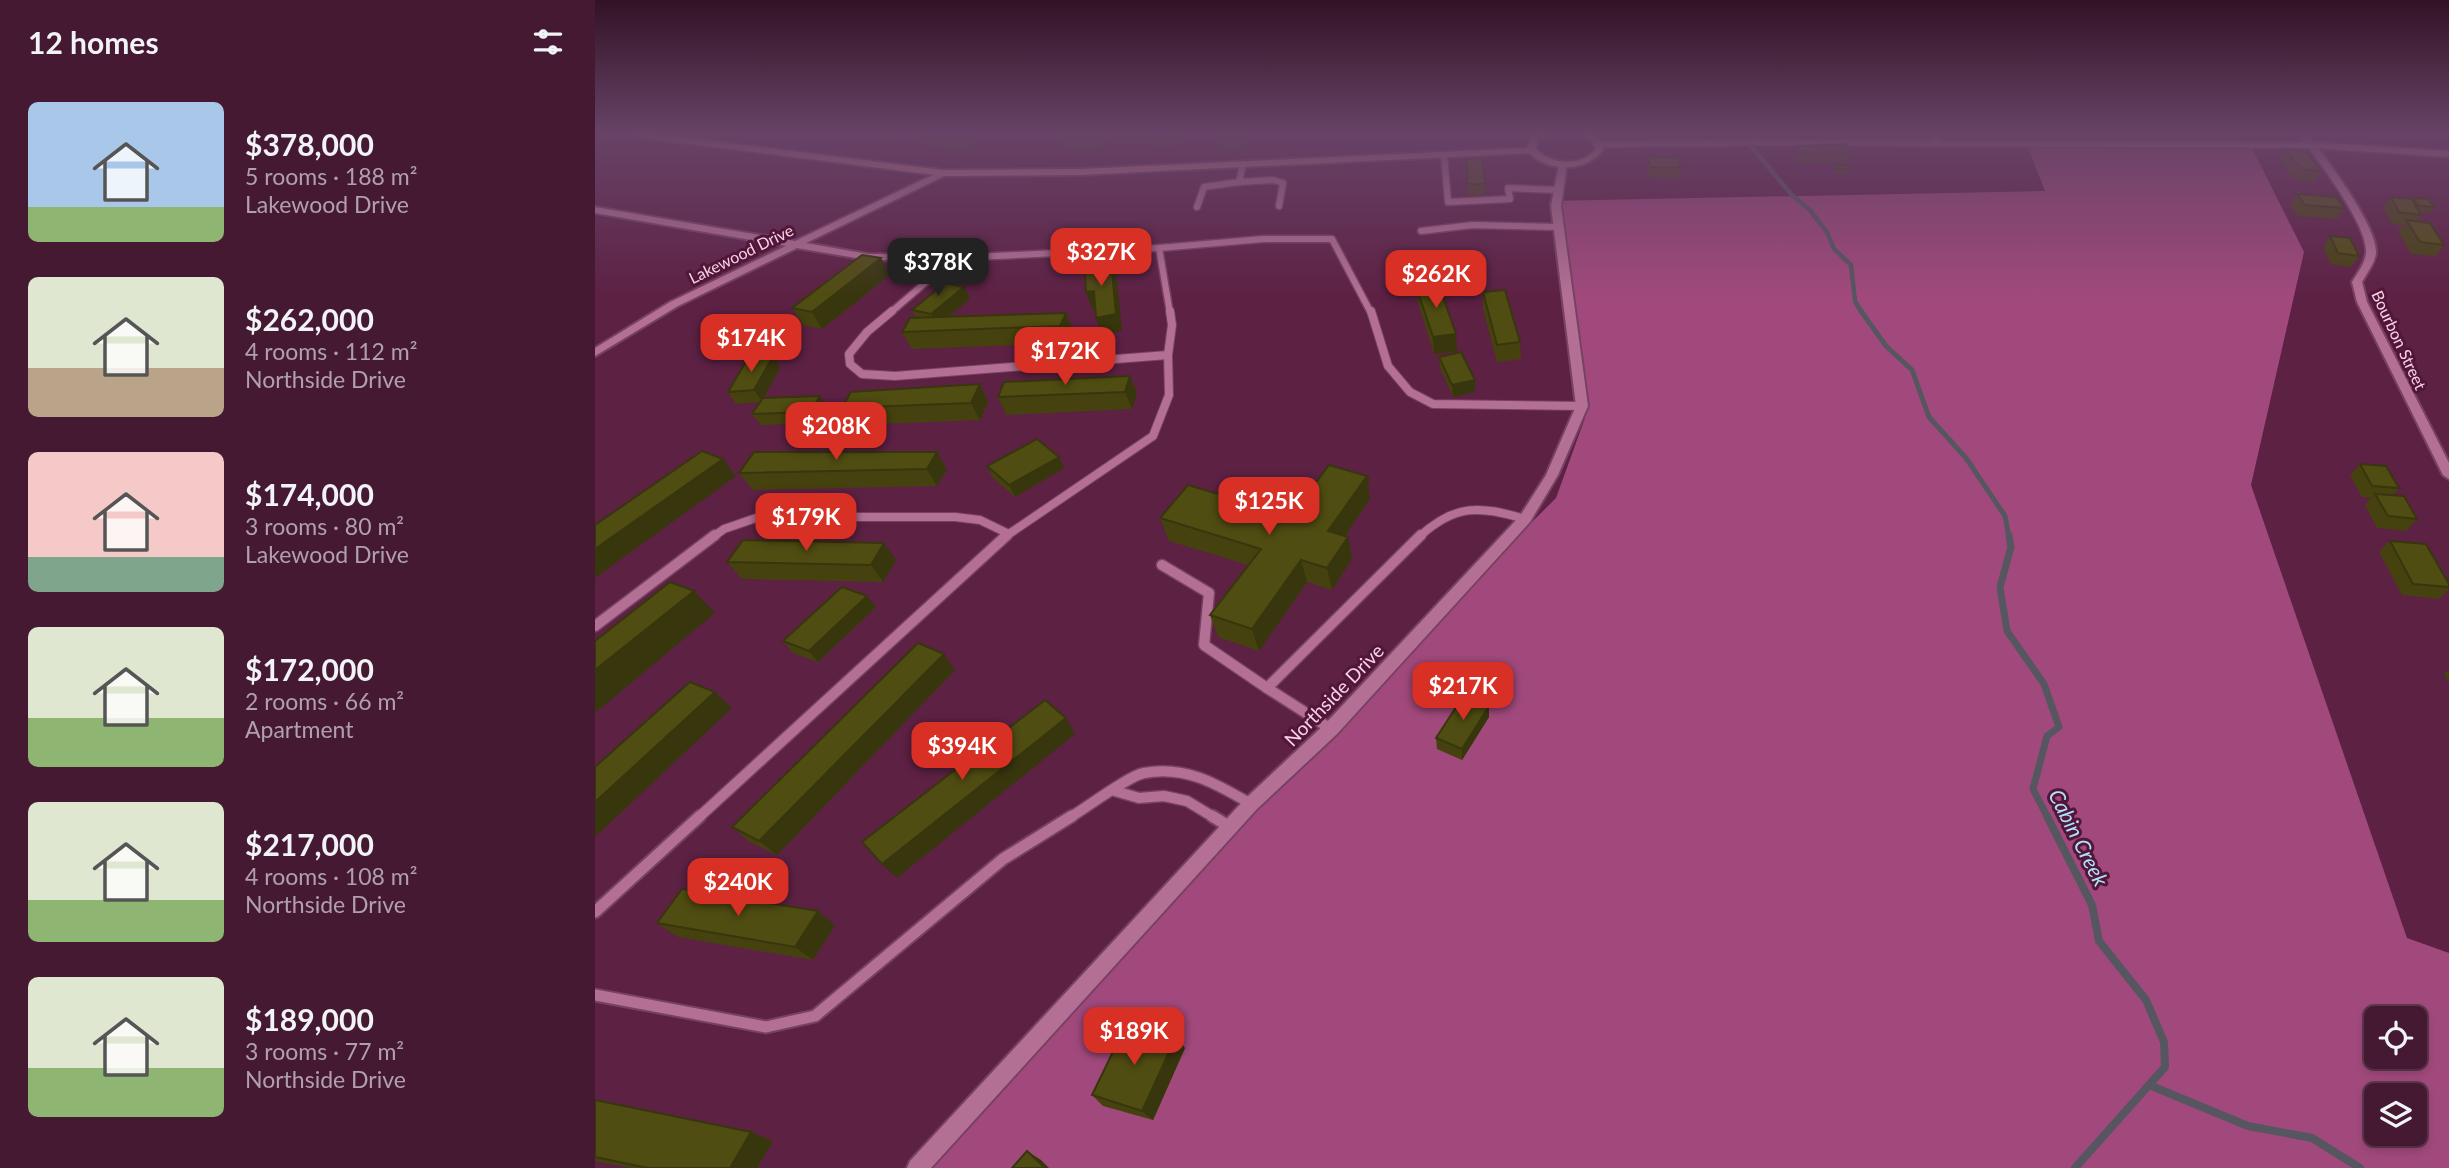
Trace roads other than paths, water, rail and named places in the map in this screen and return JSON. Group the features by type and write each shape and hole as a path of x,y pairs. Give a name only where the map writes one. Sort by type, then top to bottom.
{"street":[{"name":"Lakewood Drive","path":"595,353 674,304 915,187"},
{"path":"1559,187 1558,227 1582,406"},
{"name":"Bourbon Street","path":"2339,187 2368,234 2371,258 2357,282 2362,302 2449,475"},
{"path":"595,210 868,257 954,258"},
{"name":"Northside Drive","path":"917,1168 1251,804 1331,729 1525,519 1552,475 1582,406"}],"lane":[{"path":"1197,207 1203,187 1207,187"},
{"path":"1279,206 1282,187"},
{"path":"1447,187 1448,202 1510,199 1508,188 1558,190"},
{"path":"1422,231 1447,225 1483,223 1558,227"},
{"path":"1168,355 895,376 862,374 850,363 849,354 855,344 954,258 1159,248 1263,239 1332,239 1369,305 1388,366 1410,392 1433,404 1489,407 1582,406"},
{"path":"595,912 1009,534 1153,436 1169,395 1168,355 1172,325 1159,248"},
{"path":"1267,688 1422,534 1451,513 1466,507 1482,507 1525,519"},
{"path":"595,626 724,528 759,517 955,517 980,520 1009,534"},
{"path":"1161,565 1209,593 1204,645 1331,729"},
{"path":"595,995 767,1027 814,1016 1003,859 1142,773 1174,772 1206,777 1251,804"},
{"path":"1115,790 1139,798 1164,796 1187,801 1230,827"}],"waterway":[{"name":"Cabin Creek","path":"1785,187 1810,210 1827,232 1834,249 1851,265 1855,301 1862,313"},
{"name":"Cabin Creek","path":"1861,311 1886,346 1912,370 1929,417 1966,458 2005,516 2009,537"},
{"name":"Cabin Creek","path":"2009,535 2011,547 2000,587 2007,631 2044,684 2059,727 2047,736 2033,789 2048,818"},
{"name":"Cabin Creek","path":"2047,816 2092,905 2099,941 2146,1000 2164,1042 2165,1067 2075,1168"},
{"name":"Cabin Creek","path":"2149,1085 2248,1126 2312,1138 2360,1168"}]}
